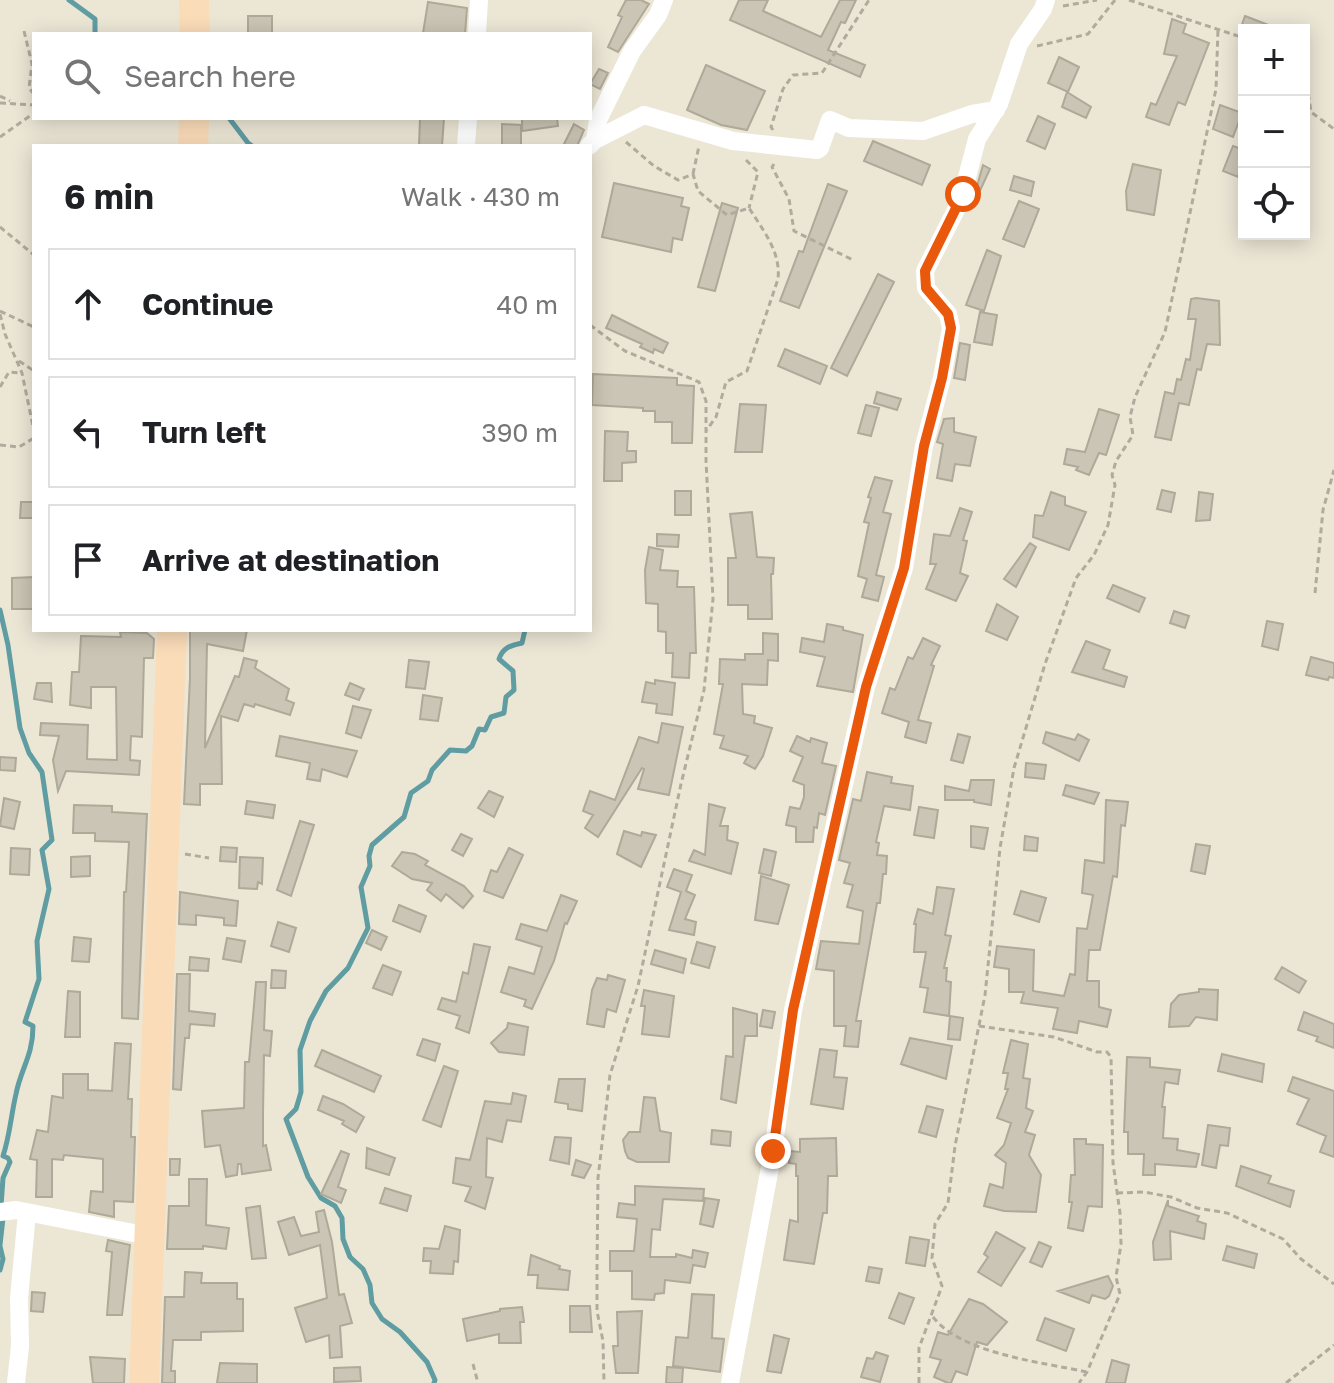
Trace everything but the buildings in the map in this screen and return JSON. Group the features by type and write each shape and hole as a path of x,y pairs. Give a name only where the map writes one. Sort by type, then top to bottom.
{"main road":[{"path":"194,0 195,32"},
{"path":"193,144 194,120"},
{"path":"144,1383 172,632"}],"street":[{"path":"477,32 479,0"},
{"path":"664,0 658,15 632,51 598,120 598,138 644,115 733,141 819,149 830,120 849,128 923,131 972,114 996,110"},
{"path":"730,1383 773,1151 793,1010 866,687 904,568 924,446 951,328 948,314 926,288 925,271 961,200 977,139 996,110 1016,51 1044,4"},
{"path":"466,144 468,120"},
{"path":"0,1212 16,1210 149,1236"},
{"path":"16,1383 20,1346 19,1298 27,1213"}],"path":[{"path":"853,260 794,231 789,199 772,167 784,146 771,127 783,89 793,75 822,73 869,0"},
{"path":"1044,4 1097,0"},
{"path":"1016,51 1088,34 1115,0"},
{"path":"1129,0 1238,36"},
{"path":"919,1383 919,1348 933,1317 942,1283 932,1258 935,1224 948,1203 955,1146 985,995 1000,848 1014,768 1045,664 1076,578 1094,555 1108,525 1116,461 1133,435 1130,417 1135,397 1165,332 1216,89 1218,29"},
{"path":"24,31 32,64 29,88 32,92"},
{"path":"0,96 13,103"},
{"path":"1309,96 1311,112 1334,129"},
{"path":"0,103 32,105"},
{"path":"0,137 32,114"},
{"path":"702,131 693,174 698,191 727,215 749,208"},
{"path":"598,138 678,180 693,174"},
{"path":"706,432 716,417 726,382 747,371 778,279 779,267 771,242 749,208 758,172 737,151 733,141"},
{"path":"0,227 32,253"},
{"path":"0,312 32,326"},
{"path":"0,312 5,334 22,373 32,421"},
{"path":"592,326 625,351 699,382 706,401 713,599 704,690 638,986 612,1065 598,1178 597,1302 603,1341 604,1383"},
{"path":"16,359 32,370"},
{"path":"0,387 9,372 22,373"},
{"path":"0,445 19,447 32,439"},
{"path":"1315,593 1323,510 1334,470"},
{"path":"979,1026 1054,1037 1110,1054 1113,1163 1121,1244 1116,1277 1119,1298 1087,1372 1079,1383"},
{"path":"1117,1193 1144,1192 1227,1213 1283,1239 1301,1259 1334,1284"},
{"path":"933,1317 943,1330 994,1352 1087,1372"},
{"path":"1286,1383 1334,1345"},
{"path":"473,1364 478,1383"}],"waterway":[{"path":"69,0 95,19 95,32"},
{"path":"231,120 249,144"},
{"path":"0,610 20,728 29,753 42,772 52,840 42,850 49,889 37,941 39,979 25,1022 33,1026 32,1036 3,1156 10,1162 3,1178 1,1206"},
{"path":"434,1383 427,1362 400,1332 382,1319 372,1303 370,1285 363,1269 350,1257 343,1239 342,1218 335,1206 321,1198 308,1177 286,1119 296,1109 301,1092 300,1050 310,1021 326,991 348,968 368,928 361,887 370,866 372,845 404,817 411,793 428,781 432,770 450,750 466,751 472,746 479,729 485,730 491,717 504,713 506,697 514,690 513,671 499,659 508,648 522,643 525,632"},
{"path":"0,1245 3,1218"},
{"path":"0,1246 3,1259 0,1270"}],"route":[{"path":"773,1151 793,1010 866,687 904,568 913,529 924,446 951,328 948,314 926,288 925,271 963,194"}]}
